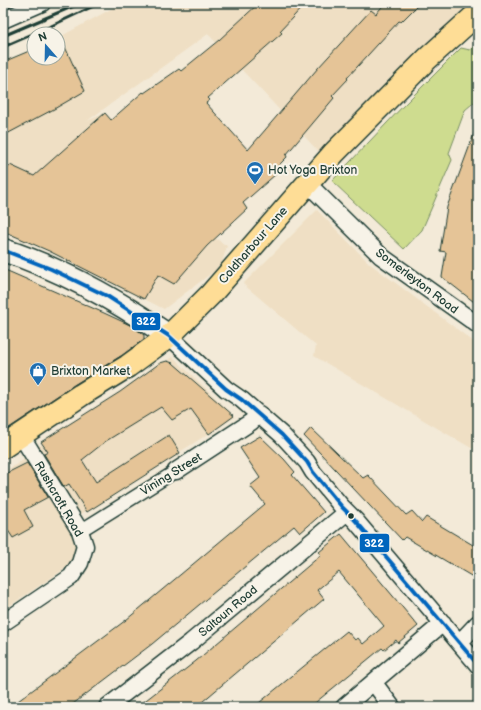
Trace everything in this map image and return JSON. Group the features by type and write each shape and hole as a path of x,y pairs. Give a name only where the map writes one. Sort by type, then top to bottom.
{"main road":[{"name":"Coldharbour Lane","path":"3,447 85,392 128,366 169,336 211,294 334,153 427,59 478,13"},
{"path":"3,250 50,269 107,296 169,336"}],"street":[{"path":"3,20 42,3"},
{"name":"Somerleyton Road","path":"307,183 381,256 478,325"},
{"path":"169,336 226,389 259,414 307,462 313,472 460,642 478,665"},
{"name":"Vining Street","path":"80,531 251,422 259,414"},
{"name":"Rushcroft Road","path":"3,623 71,576 80,564 85,546 80,531 21,436"},
{"name":"Saltoun Road","path":"107,707 196,638 347,512"},
{"path":"460,642 478,623"},
{"path":"344,707 443,624"},
{"path":"374,683 392,707"}],"shaded area":[{"path":"122,3 471,3 319,152 208,34 87,121 105,113 215,238 227,246 221,266 164,309 49,251 3,231 3,68 26,61 26,66 66,66 66,34"},
{"path":"317,210 369,263 478,345 478,452 314,356 316,346 243,284"},
{"path":"173,357 235,417 67,523 77,546 69,566 3,610 3,472 17,464 46,441"}],"green space":[{"path":"478,43 478,99 465,110 449,153 452,160 422,230 404,249 332,181 405,104 461,48 470,50"}],"building":[{"path":"259,3 306,3 280,31 282,33 208,98 210,100 206,103 248,150 318,68 371,10 376,14 385,3 420,3 401,22 399,21 347,78 348,79 332,96 334,98 286,155 287,157 274,170 276,174 243,203 247,209 207,246 174,284 158,275 144,299 49,251 3,231 3,174 10,165 34,176 105,113 111,120 143,92 144,93 179,69 181,71 219,40"},
{"path":"66,49 85,91 3,136 3,62 26,52 26,66 66,66"},
{"path":"477,126 478,305 442,277 446,252 440,251 447,207"},
{"name":"Brixton Market","path":"3,269 132,326 144,335 144,339 121,356 3,432"},
{"path":"167,361 173,363 234,416 209,434 191,409 172,420 161,407 106,441 82,460 96,482 169,435 180,453 87,512 69,484 64,487 44,454 48,452 41,442 120,392 160,363"},
{"path":"311,428 363,478 368,475 406,515 412,511 422,522 426,517 478,548 478,580 405,537 402,540 304,436"},
{"path":"260,436 295,472 292,475 324,512 300,533 294,526 152,644 69,707 10,707 126,620 265,504 250,486 260,478 240,448"},
{"path":"27,463 48,497 24,510 33,527 13,538 3,523 3,475"},
{"path":"341,534 418,626 398,643 396,640 384,650 382,648 310,707 254,707 347,631 355,640 358,638 363,644 384,626 339,572 317,590 324,599 196,707 137,707 196,661 321,555 319,552"}],"railway":[{"path":"3,36 81,3"},
{"path":"3,47 100,3"}],"transit line":[{"name":"322","path":"3,250 51,269 107,296 169,336 226,389 242,400 282,435 307,462 313,472 342,507 355,520 478,665"}],"place":[{"name":"Hot Yoga Brixton","path":"255,185"},
{"name":"Brixton Market","path":"38,386"}]}
